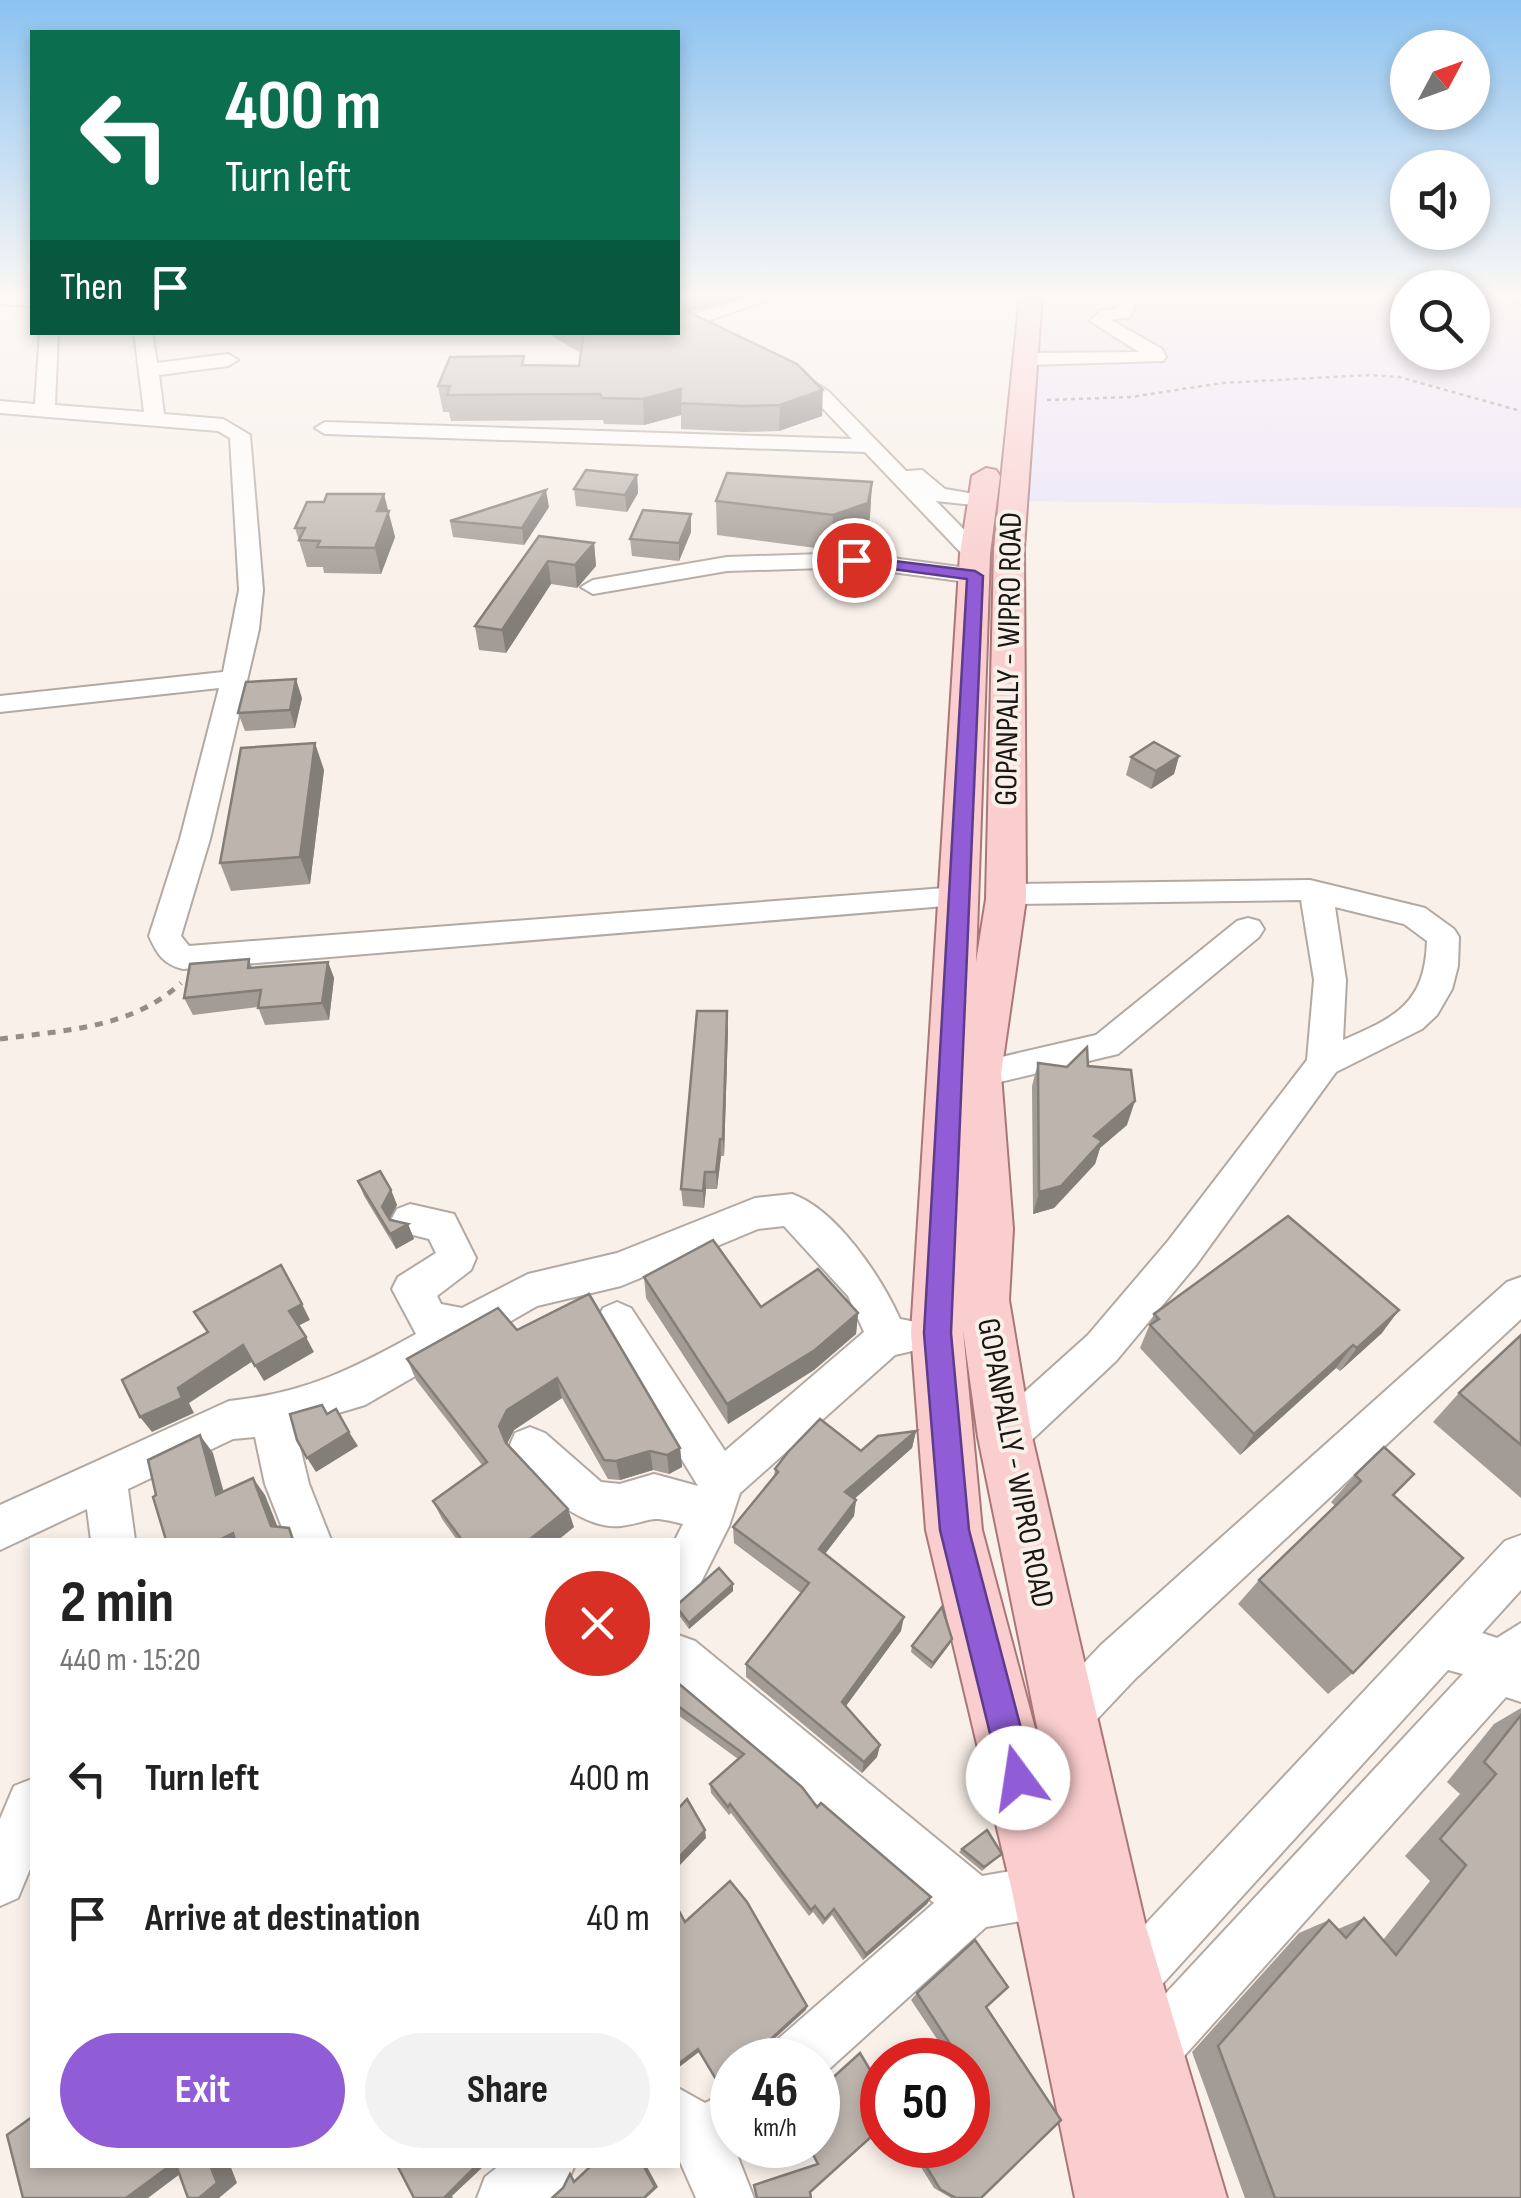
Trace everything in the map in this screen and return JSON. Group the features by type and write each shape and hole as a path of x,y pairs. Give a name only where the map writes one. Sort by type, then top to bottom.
{"main road":[{"name":"GOPANPALLY - WIPRO ROAD","path":"1006,398 975,565 938,1333 954,1530 1044,1891 1113,2198"},
{"name":"GOPANPALLY - WIPRO ROAD","path":"1015,398 1009,548 1006,894 979,1074 989,1229 984,1300 1005,1437 1066,1716 1128,1982 1189,2198"}],"street":[{"path":"45,398 45,410"},
{"path":"152,398 155,419"},
{"path":"822,398 975,565"},
{"path":"835,398 928,489 951,500 984,502"},
{"path":"0,407 222,425 240,435 252,590 247,629 195,839 165,936 171,950 183,958 958,897"},
{"path":"325,428 870,446"},
{"path":"593,587 728,564 854,560 975,565"},
{"path":"0,704 232,679"},
{"path":"1310,890 1319,906 1330,980 1324,1063"},
{"path":"1005,1437 1102,1348 1182,1253 1324,1063 1418,1018 1432,999 1444,962 1443,937 1414,916 1310,890 1006,894"},
{"path":"979,1074 1106,1045 1248,929"},
{"path":"0,1528 229,1420 350,1392 528,1291 622,1269 754,1214 792,1210 839,1256 880,1310 886,1338"},
{"path":"410,1220 441,1226 457,1258 436,1277 412,1289 430,1322 453,1322 466,1329"},
{"path":"1066,1716 1132,1649 1521,1294"},
{"path":"616,1320 718,1496"},
{"path":"680,1576 718,1496 886,1338 938,1333"},
{"path":"271,1413 287,1484 308,1538"},
{"path":"530,1447 591,1502 620,1505 654,1495 718,1496"},
{"path":"104,1479 113,1538"},
{"path":"1128,1982 1521,1556"},
{"path":"1148,2054 1515,1663 1440,1644"},
{"path":"680,1660 974,1903"},
{"path":"0,1880 30,1809"},
{"path":"822,2038 974,1903 1044,1891"},
{"path":"705,2126 724,2198"},
{"path":"506,2198 542,2168"}],"path":[{"path":"1471,398 1521,412"},
{"path":"0,1039 122,1018 146,1010 168,998 203,958"}],"shaded area":[{"path":"1021,398 1521,398 1521,508 1012,501"}],"building":[{"path":"680,398 801,398 780,405 680,403"},
{"path":"586,470 637,475 625,495 574,489"},
{"path":"727,473 872,482 868,503 833,515 716,501"},
{"path":"546,490 522,528 450,521"},
{"path":"327,494 384,494 377,511 389,511 375,548 317,547 320,541 299,540 305,528 295,528 307,502 324,502"},
{"path":"643,510 691,514 679,543 630,539"},
{"path":"539,536 594,543 575,565 548,561 502,630 475,626"},
{"path":"296,679 290,710 238,713 246,682"},
{"path":"1154,742 1179,756 1156,771 1131,757"},
{"path":"315,743 300,857 220,863 241,748"},
{"path":"249,959 248,968 328,962 322,1003 258,1008 261,990 184,998 190,964"},
{"path":"697,1011 727,1011 723,1139 716,1172 705,1172 703,1191 681,1189"},
{"path":"1087,1047 1088,1066 1131,1070 1135,1101 1094,1136 1102,1141 1061,1186 1039,1192 1038,1063 1067,1067"},
{"path":"380,1171 391,1190 382,1207 390,1220 408,1224 390,1234 358,1181"},
{"path":"1288,1216 1399,1310 1357,1348 1353,1345 1254,1434 1150,1325 1159,1319 1154,1314"},
{"path":"713,1240 761,1307 818,1269 858,1313 815,1350 727,1404 644,1277"},
{"path":"281,1265 302,1304 289,1311 306,1337 255,1366 243,1345 178,1388 182,1398 140,1417 122,1380 208,1332 194,1312"},
{"path":"589,1294 680,1448 667,1455 650,1451 616,1461 604,1460 557,1378 507,1410 499,1426 506,1443 568,1509 532,1538 461,1538 433,1501 487,1462 407,1359 498,1308 517,1330"},
{"path":"1521,1335 1521,1445 1459,1393"},
{"path":"322,1405 327,1414 336,1409 349,1432 307,1458 290,1414"},
{"path":"820,1419 861,1451 878,1436 916,1431 845,1492 856,1500 819,1549 904,1617 842,1702 880,1745 864,1762 746,1664 809,1583 733,1527 778,1472 775,1469 788,1452"},
{"path":"200,1435 216,1495 253,1478 271,1526 289,1528 292,1538 234,1538 233,1533 223,1538 165,1538 153,1497 156,1495 148,1460"},
{"path":"1384,1447 1414,1474 1393,1495 1463,1558 1353,1673 1259,1580 1361,1481 1355,1475"},
{"path":"719,1568 733,1584 689,1623 680,1612 680,1602"},
{"path":"942,1607 952,1639 933,1663 912,1646"},
{"path":"680,1685 802,1787 817,1807 821,1803 931,1897 866,1954 834,1909 825,1919 815,1906 811,1910 730,1804 728,1807 710,1784 744,1754 680,1707"},
{"path":"1521,1715 1521,2198 1275,2198 1218,2046 1329,1920 1346,1938 1364,1918 1396,1955 1466,1865 1440,1839 1496,1774 1484,1762"},
{"path":"687,1799 705,1830 680,1856 680,1807"},
{"path":"987,1830 1002,1854 984,1867 962,1849"},
{"path":"730,1881 747,1902 807,2006 772,2038 710,2038 710,2069 698,2049 680,2062 680,1913 685,1922"},
{"path":"975,1940 1008,1987 986,2007 1061,2120 981,2198 956,2198 940,2189 927,2168 990,2168 990,2038 946,2038 917,1993"},
{"path":"860,2053 860,2147 840,2165 840,2071"},
{"path":"30,2118 30,2168 167,2168 126,2198 23,2198 7,2135"},
{"path":"177,2168 211,2168 217,2183 199,2198 188,2198"},
{"path":"399,2168 474,2168 444,2198 414,2198"},
{"path":"589,2168 645,2168 655,2187 644,2198 552,2198 570,2174 574,2182"},
{"path":"806,2168 837,2168 810,2192 811,2198 757,2198 754,2185"}],"route":[{"path":"854,560 975,576 938,1333 954,1530 1018,1778"}]}
